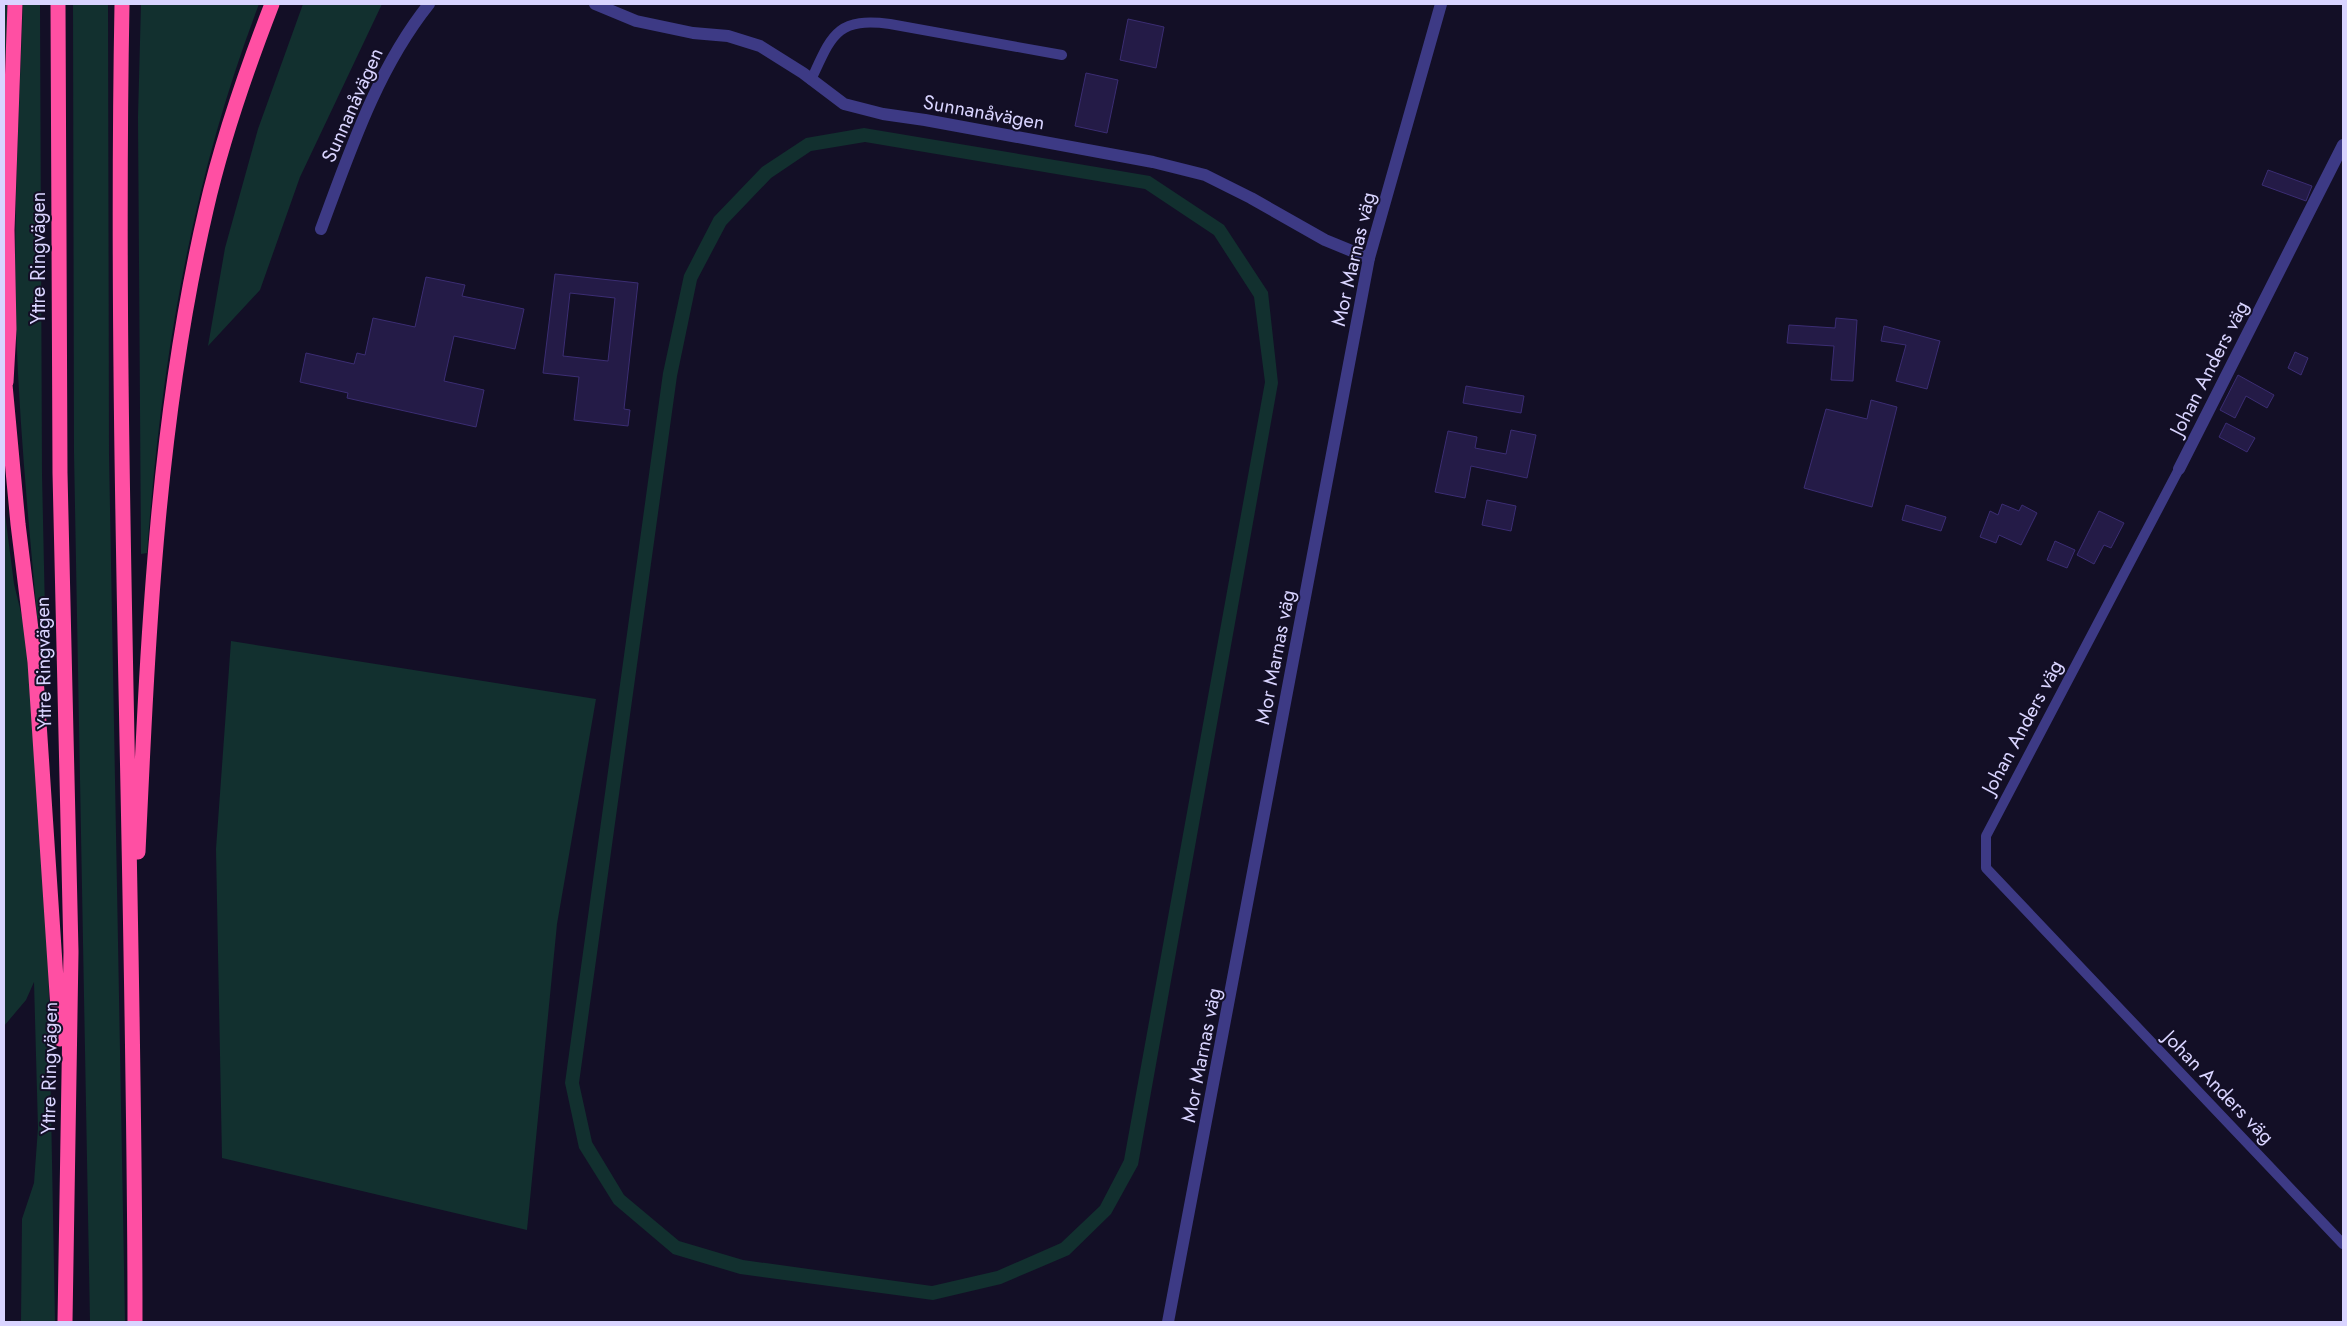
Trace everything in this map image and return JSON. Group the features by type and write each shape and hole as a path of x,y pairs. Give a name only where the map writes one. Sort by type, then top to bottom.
{"highway":[{"path":"15,4 7,230 9,329 5,380 18,524 35,662 68,1140"},
{"name":"Yttre Ringvägen","path":"58,4 60,483 70,952 65,1322"},
{"path":"122,4 120,246 124,640 132,981 135,1322"},
{"path":"132,981 149,622 159,502 170,405 187,298 206,209 241,91 272,4"}],"street":[{"name":"Sunnanåvägen","path":"321,229 361,125 386,68 410,28 429,4"},
{"name":"Sunnanåvägen","path":"595,4 636,21 692,33 728,36 760,46 844,104 883,114 1153,162 1205,175 1252,198 1325,240 1369,258"},
{"name":"Mor Marnas väg","path":"1168,1322 1369,258 1441,4"},
{"name":"Johan Anders väg","path":"2179,469 2343,145"}],"lane":[{"path":"811,80 834,36 852,23 890,24 1062,55"},
{"name":"Johan Anders väg","path":"2179,469 1986,836 1986,868 2343,1244"}],"green space":[{"path":"4,4 8,4 4,123"},
{"path":"23,4 40,4 42,474 46,659 41,659 33,576 23,453 16,328 16,206"},
{"path":"73,4 108,4 109,454 125,1322 90,1322 74,453"},
{"path":"141,4 259,4 235,71 197,206 171,343 153,482 147,553 141,554 138,117"},
{"path":"303,4 382,4 300,177 260,290 208,346 225,248 258,129"},
{"path":"864,128 1150,176 1224,225 1268,292 1278,383 1138,1165 1111,1214 1069,1255 1001,1284 933,1300 740,1274 673,1254 614,1204 579,1148 565,1083 663,373 684,275 714,217 762,167 806,138","holes":["865,142 1145,189 1214,235 1254,297 1265,382 1124,1160 1100,1206 1061,1243 997,1271 932,1286 743,1260 679,1241 624,1195 592,1142 579,1083 677,376 697,280 726,225 771,178 811,151"]},
{"path":"4,506 14,584 27,637 48,946 55,1322 21,1322 22,1219 34,1183 38,1128 34,982 26,1000 4,1026"},
{"path":"231,641 596,699 557,924 527,1230 222,1158 216,849"}],"building":[{"path":"1128,19 1164,27 1156,68 1120,60"},
{"path":"1086,73 1118,80 1107,133 1075,126"},
{"path":"2268,170 2312,186 2306,201 2262,185"},
{"path":"555,274 638,283 624,409 630,410 628,426 574,420 579,377 543,373","holes":["570,293 615,298 608,361 563,356"]},
{"path":"426,277 465,285 462,296 524,309 515,349 454,336 444,381 484,390 476,427 347,398 348,393 300,382 306,353 354,364 357,353 365,355 373,318 415,327"},
{"path":"1836,318 1857,320 1853,381 1831,380 1834,346 1787,343 1789,325 1835,328"},
{"path":"1884,326 1940,341 1927,389 1896,381 1906,345 1881,341"},
{"path":"2295,352 2308,358 2301,375 2288,368"},
{"path":"2238,375 2274,395 2267,408 2246,396 2235,418 2220,410"},
{"path":"1466,386 1524,396 1521,413 1463,403"},
{"path":"1871,400 1897,407 1872,507 1804,488 1826,409 1867,419"},
{"path":"2226,423 2255,438 2247,452 2219,437"},
{"path":"1511,430 1536,435 1527,478 1471,466 1465,498 1435,492 1448,431 1477,437 1475,448 1506,454"},
{"path":"1487,500 1516,506 1511,531 1482,525"},
{"path":"2002,504 2019,511 2022,505 2037,513 2021,545 1999,535 1996,543 1980,537 1990,511 1998,515"},
{"path":"1906,505 1946,517 1941,531 1902,520"},
{"path":"2099,511 2124,523 2111,548 2104,545 2094,564 2077,555"},
{"path":"2055,541 2075,550 2067,568 2047,560"}]}
